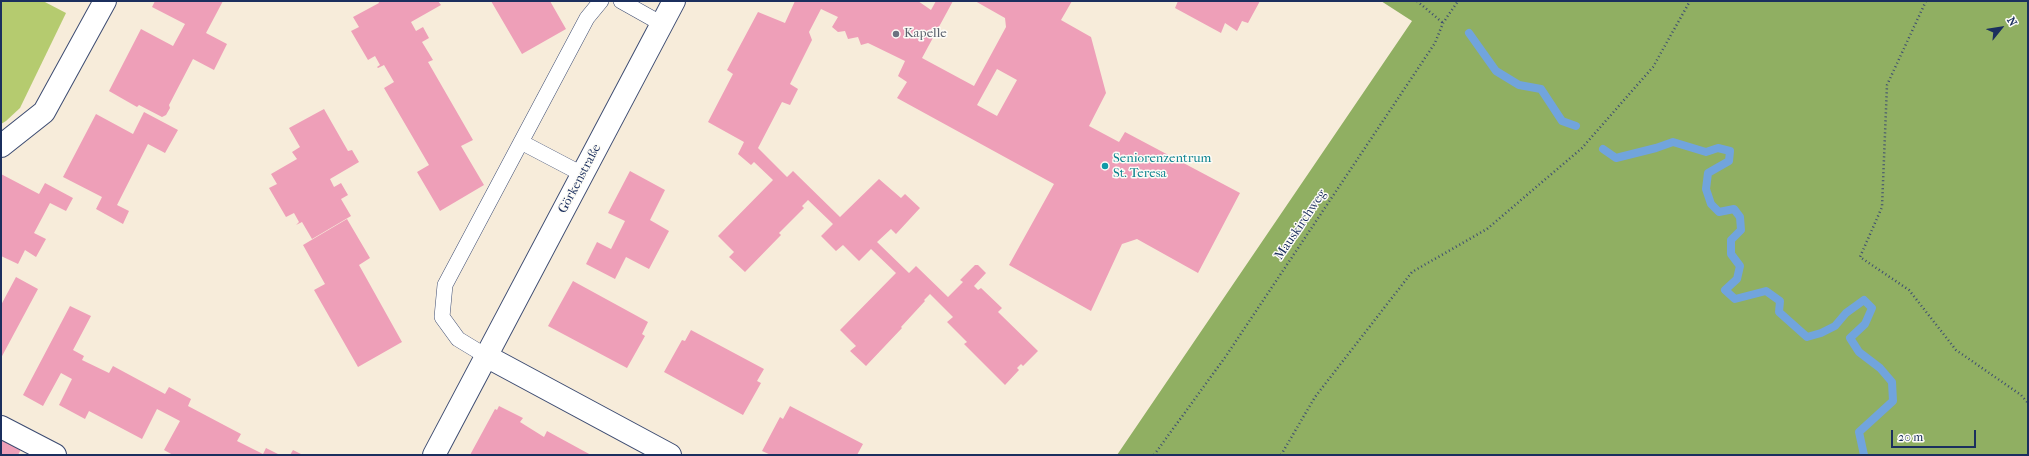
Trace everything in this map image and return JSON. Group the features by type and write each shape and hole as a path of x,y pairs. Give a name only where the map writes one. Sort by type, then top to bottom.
{"street":[{"path":"1,146 44,112 105,1"},
{"name":"Görkenstraße","path":"434,455 674,1"},
{"path":"486,356 670,455"},
{"path":"1,427 55,455"}],"lane":[{"path":"486,356 458,339 442,317 445,284 586,18 601,1"},
{"path":"621,1 662,24"},
{"path":"521,142 582,174"}],"path":[{"path":"1417,1 1442,23"},
{"name":"Mauskirchweg","path":"1154,455 1226,356 1431,49 1442,23 1458,1"},
{"path":"1281,455 1315,397 1412,272 1487,229 1582,148 1653,67 1690,1"},
{"path":"1926,1 1887,85 1882,207 1860,257 1909,290 1956,350 2021,395 2028,402"}],"green space":[{"path":"1,1 43,1 66,13 20,108 1,124"},
{"path":"1381,1 2028,1 2028,455 1117,455 1412,21"}],"building":[{"path":"155,1 223,1 206,33 227,44 214,70 193,59 169,105 170,108 166,115 162,117 139,105 137,107 109,91 141,29 173,46 185,24 152,7"},
{"path":"378,1 438,1 441,5 411,22 416,31 423,27 429,38 422,42 433,60 428,62 473,140 461,146 484,185 440,211 417,172 429,165 384,88 394,82 384,65 378,68 377,67 380,65 375,56 368,60 351,31 359,27 353,17 379,3"},
{"path":"491,1 550,1 566,29 522,54"},
{"name":"Seniorenzentrum St. Teresa","path":"795,1 918,1 931,10 936,1 953,1 922,58 974,86 1006,27 1005,18 975,1 1072,1 1061,20 1091,37 1106,93 1089,126 1119,142 1125,132 1240,193 1198,273 1137,239 1122,244 1091,311 1009,265 1054,184 897,98 907,82 898,76 905,61 868,43 861,45 858,37 848,39 845,31 838,32 832,27 838,17 821,9 809,32 812,40 790,84 798,89 790,105 782,102 758,148 787,177 793,171 840,217 879,179 901,198 905,194 920,208 896,234 891,229 877,242 909,273 916,266 948,297 963,282 960,280 975,265 978,265 986,273 974,286 978,290 981,288 1002,308 998,312 1038,351 1023,366 1021,364 1017,368 1019,370 1005,385 964,344 967,342 947,322 953,317 930,294 901,327 902,328 866,366 850,351 856,346 840,330 896,273 871,249 859,261 843,245 836,251 821,236 833,224 808,200 802,206 804,208 779,233 781,235 745,272 729,257 734,252 718,236 773,180 754,162 751,165 738,154 744,142 708,122 733,74 727,70 758,12 785,23","holes":["997,69 1017,80 997,116 977,105"]},
{"path":"1178,1 1260,1 1248,23 1242,21 1237,31 1225,23 1221,33 1175,8"},
{"path":"324,109 348,151 352,150 359,162 330,179 334,187 341,183 348,195 341,199 351,216 312,239 302,222 296,225 299,222 294,213 286,217 269,188 277,184 271,174 297,159 292,152 300,147 289,128"},
{"path":"144,112 178,130 165,153 148,144 117,205 129,211 123,224 96,209 102,197 63,177 96,114 133,134"},
{"path":"630,171 665,190 650,220 669,231 649,269 626,257 615,279 586,264 597,242 611,249 625,221 608,213"},
{"path":"1,174 39,194 45,183 73,198 66,211 50,203 34,233 46,239 36,257 25,250 18,264 1,256"},
{"path":"347,219 370,258 359,265 402,342 358,367 314,290 325,284 303,245"},
{"path":"16,277 38,289 1,358 1,305"},
{"path":"573,281 648,322 642,334 645,336 627,368 548,326"},
{"path":"70,306 91,316 73,350 84,356 82,360 109,373 113,366 165,394 169,387 191,399 188,406 241,434 237,441 263,454 266,448 280,455 173,455 164,450 180,421 157,409 142,439 89,411 85,419 59,405 72,379 61,373 43,406 23,395"},
{"path":"691,330 764,369 757,381 761,383 743,415 664,372 682,340 685,341"},
{"path":"499,406 523,418 520,422 544,437 547,431 591,455 470,455 495,409 497,410"},
{"path":"790,406 863,444 857,455 771,455 762,451 780,417 783,419"},
{"path":"1,438 21,449 18,455 1,455"},
{"path":"293,450 303,455 290,455"}],"waterway":[{"path":"1469,33 1496,71 1519,85 1541,89 1562,121 1576,126"},
{"path":"1603,149 1616,158 1673,142 1706,152 1718,148 1730,151 1729,161 1708,173 1706,189 1711,204 1719,212 1734,209 1740,217 1741,230 1731,240 1731,254 1740,266 1737,279 1725,290 1735,299 1766,291 1780,301 1779,312 1807,337 1821,333 1835,326 1846,313 1864,300 1872,308 1865,324 1850,338 1859,352 1880,368 1892,382 1893,401 1859,432 1864,455"}],"place":[{"name":"Kapelle","path":"896,34"},
{"name":"Seniorenzentrum St. Teresa","path":"1105,166"}]}
